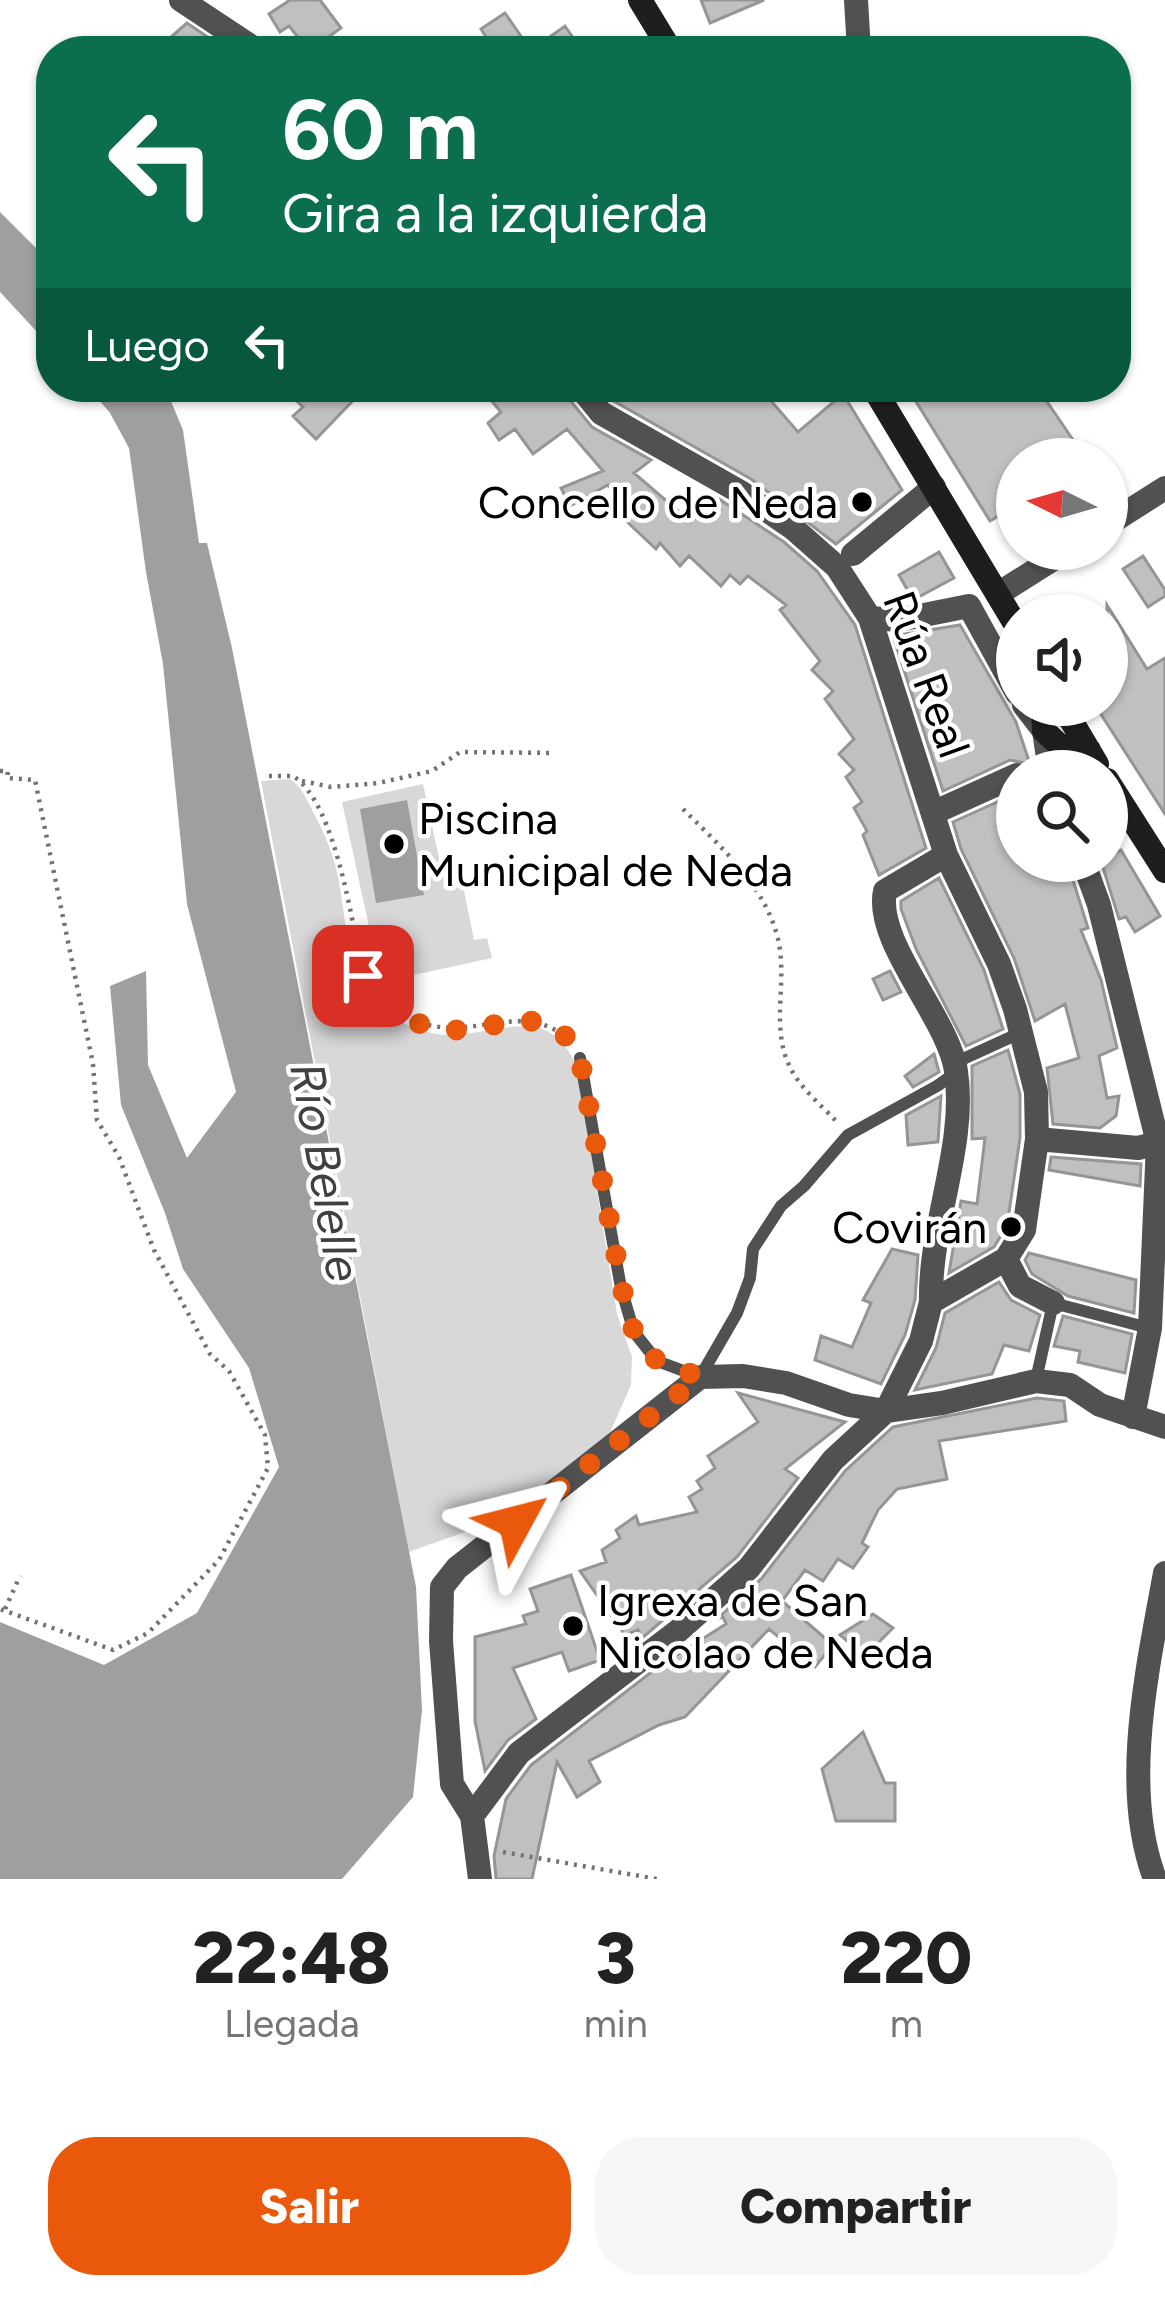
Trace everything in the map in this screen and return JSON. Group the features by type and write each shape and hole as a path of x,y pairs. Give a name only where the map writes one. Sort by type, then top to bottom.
{"main road":[{"path":"640,0 661,36"},
{"path":"882,402 998,594"},
{"path":"1128,813 1165,871"}],"street":[{"path":"182,0 236,36"},
{"path":"856,0 859,36"},
{"name":"Rúa Real","path":"592,402 601,413 742,493 794,529 836,567 870,618 946,855 999,964 1023,1031 1036,1092 1037,1139 1024,1230 1006,1259"},
{"path":"853,554 934,487"},
{"path":"1128,512 1165,488"},
{"path":"998,594 1036,570"},
{"path":"870,618 899,620 968,606 996,656"},
{"path":"933,813 996,784"},
{"path":"472,1816 519,1753 678,1631 749,1568 832,1460 886,1411 921,1341 931,1302 929,1261 954,1144 957,1072 950,1048 889,928 883,900 885,891 946,855"},
{"path":"1091,882 1161,1143 1150,1328 1133,1418"},
{"path":"1037,1139 1138,1148 1161,1143"},
{"path":"931,1302 1006,1259 1019,1286 1053,1303"},
{"path":"480,1879 472,1816 452,1784 441,1641 442,1587 447,1576 700,1377 743,1376 786,1383 849,1405 886,1411 1036,1381 1070,1384 1100,1406 1165,1426"},
{"path":"1154,1879 1142,1819 1140,1731 1165,1573"}],"lane":[{"path":"580,1058 634,1332 657,1361 700,1377 737,1313 750,1278 753,1249 766,1225 848,1135 902,1108 957,1072 963,1059 1023,1031"},
{"path":"1036,1381 1053,1303 1150,1328"}],"path":[{"path":"269,776 293,776 331,787 432,771 460,752 555,753"},
{"path":"0,771 8,771 7,778 34,780 93,1064 97,1120 118,1156 154,1250 210,1354 229,1371 265,1435 268,1468 219,1560 148,1634 112,1650 2,1610 20,1576"},
{"path":"302,781 340,862 363,976 371,991 404,1016 443,1030 540,1022 562,1033 580,1058"},
{"path":"683,808 754,885 777,933 784,974 780,1032 789,1066 848,1135"},
{"path":"476,1846 657,1879"}],"shaded area":[{"path":"290,779 305,795 331,852 351,957 372,1002 397,1020 428,1032 467,1034 522,1026 552,1034 566,1047 577,1067 617,1314 632,1357 631,1385 609,1435 501,1519 409,1552 261,781"},
{"name":"Piscina Municipal de Neda","path":"423,784 446,890 463,886 474,940 487,938 492,958 381,982 342,802"}],"water":[{"path":"0,212 36,248 36,331 0,292"},
{"name":"Río Belelle","path":"101,402 171,402 183,430 199,543 207,543 232,648 416,1587 422,1710 413,1797 342,1879 0,1879 0,1622 104,1665 197,1613 279,1467 249,1368 183,1269 121,1105 110,986 146,971 148,1065 187,1158 236,1092 187,904 163,664 129,448"},
{"path":"407,800 424,895 376,903 360,809"}],"building":[{"path":"290,0 320,0 341,28 330,36 297,36 289,26 280,32 269,14"},
{"path":"701,0 764,0 710,23"},
{"path":"505,13 521,36 485,36 481,29"},
{"path":"187,23 206,36 172,36"},
{"path":"565,26 572,36 551,36"},
{"path":"298,402 352,402 316,439 293,416 303,407"},
{"path":"493,402 571,402 592,427 651,460 634,473 691,522 716,497 784,542 817,571 855,625 926,848 879,875 863,835 867,831 854,808 862,802 846,777 854,770 839,754 854,739 825,699 833,691 812,670 820,661 780,610 786,605 748,576 740,584 730,575 721,586 689,556 680,566 660,543 656,549 623,518 629,512 608,485 570,506 561,488 603,471 567,429 533,454 515,429 499,440 488,423 501,412"},
{"path":"616,402 772,402 798,432 834,402 848,402 902,490 836,544 751,479"},
{"path":"916,402 1047,402 1072,438 996,438 996,517 990,521"},
{"path":"939,552 954,578 913,600 899,575"},
{"path":"1143,556 1165,596 1148,607 1124,570"},
{"path":"960,625 996,687 996,726 1017,726 1025,750 996,750 996,766 943,791 893,636"},
{"path":"1128,639 1147,669 1165,658 1165,814 1108,726 1128,726"},
{"path":"996,803 996,882 1074,882 1088,928 1081,930 1101,980 1117,1048 1099,1056 1107,1098 1119,1096 1116,1116 1100,1128 1053,1124 1047,1068 1079,1058 1065,1004 1035,1021 1014,958 961,849 953,822"},
{"path":"1128,862 1160,916 1135,932 1126,917 1119,919 1108,882 1128,882"},
{"path":"939,878 984,970 1003,1029 966,1046 901,909 901,901"},
{"path":"890,971 901,992 883,1000 873,979"},
{"path":"1008,1050 1020,1094 1020,1138 1007,1226 994,1247 949,1273 961,1201 977,1204 985,1138 972,1139 972,1066"},
{"path":"934,1054 939,1072 913,1087 905,1076"},
{"path":"941,1096 938,1142 908,1145 906,1115"},
{"path":"1051,1157 1141,1164 1140,1186 1049,1170"},
{"path":"892,1249 918,1255 915,1300 905,1335 881,1384 815,1360 821,1336 852,1347 871,1303 863,1300"},
{"path":"1029,1253 1136,1280 1134,1313 1068,1296 1032,1274 1025,1260"},
{"path":"999,1282 1011,1300 1040,1315 1029,1351 1004,1345 992,1374 915,1390 936,1348 945,1313"},
{"path":"1063,1316 1132,1334 1125,1373 1078,1362 1080,1351 1054,1346"},
{"path":"738,1393 845,1422 785,1469 798,1478 737,1557 642,1638 638,1630 625,1635 580,1571 606,1562 602,1550 620,1538 616,1530 636,1516 639,1525 697,1512 689,1497 702,1489 697,1481 715,1468 708,1456 758,1422"},
{"path":"1037,1398 1064,1401 1066,1421 939,1441 947,1479 897,1489 878,1510 862,1543 868,1547 853,1568 838,1559 823,1581 805,1570 782,1601 833,1645 815,1667 769,1629 685,1717 589,1761 600,1782 577,1797 557,1762 532,1879 496,1879 494,1856 506,1799 531,1765 658,1667 726,1624 723,1617 717,1619 762,1578 845,1471 893,1427"},
{"path":"571,1575 600,1660 569,1671 562,1652 513,1668 536,1719 508,1740 485,1771 475,1721 475,1637 526,1624 523,1616 538,1611 530,1589"},
{"path":"873,1614 893,1628 865,1656 840,1635"},
{"path":"863,1732 885,1783 895,1783 895,1821 836,1821 822,1769"}],"place":[{"name":"Concello de Neda","path":"862,502"},
{"name":"Piscina Municipal de Neda","path":"394,844"},
{"name":"Covirán","path":"1011,1227"},
{"name":"Igrexa de San Nicolao de Neda","path":"573,1626"}],"route":[{"path":"363,976 371,991 396,1011 430,1028 540,1022 573,1043 580,1058 626,1311 634,1332 657,1361 700,1377 516,1522"}]}
